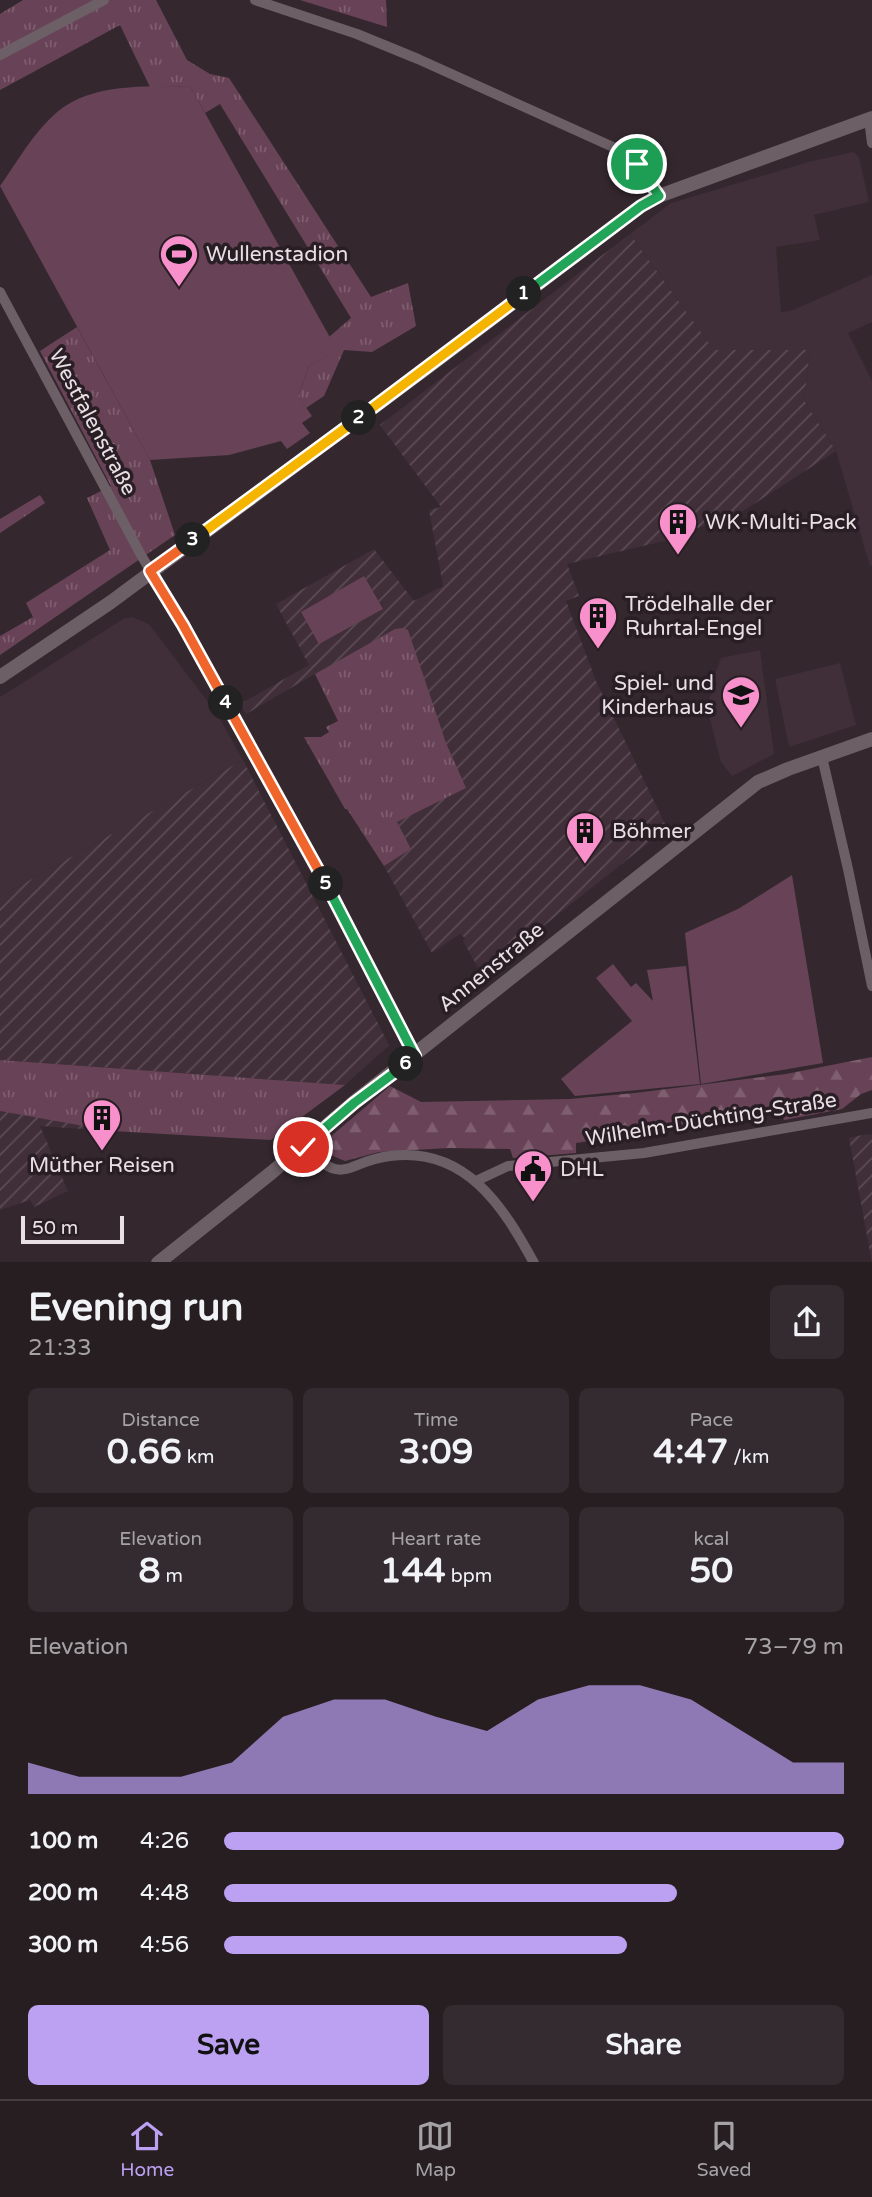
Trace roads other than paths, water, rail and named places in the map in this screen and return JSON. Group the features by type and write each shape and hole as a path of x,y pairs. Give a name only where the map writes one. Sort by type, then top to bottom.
{"street":[{"path":"0,55 104,0"},
{"path":"255,0 357,34 418,59 624,152 642,170 659,196"},
{"path":"0,677 111,602 436,362 641,206 659,196 871,118 872,143"},
{"name":"Westfalenstraße","path":"0,292 150,571 183,625 350,928 415,1056"},
{"name":"Annenstraße","path":"158,1262 567,932 758,782 872,739"},
{"path":"822,757 872,986"},
{"name":"Wilhelm-Düchting-Straße","path":"476,1181 508,1166 644,1153 872,1113"},
{"path":"303,1147 321,1163 334,1169 349,1169 382,1157 412,1155 446,1163 476,1181 506,1214 534,1262"}],"place":[{"name":"Wullenstadion","path":"179,288"},
{"name":"WK-Multi-Pack","path":"678,556"},
{"name":"Trödelhalle der Ruhrtal-Engel","path":"598,650"},
{"name":"Spiel- und Kinderhaus","path":"741,729"},
{"name":"Böhmer","path":"585,865"},
{"name":"Müther Reisen","path":"102,1152"},
{"name":"DHL","path":"533,1203"}]}
